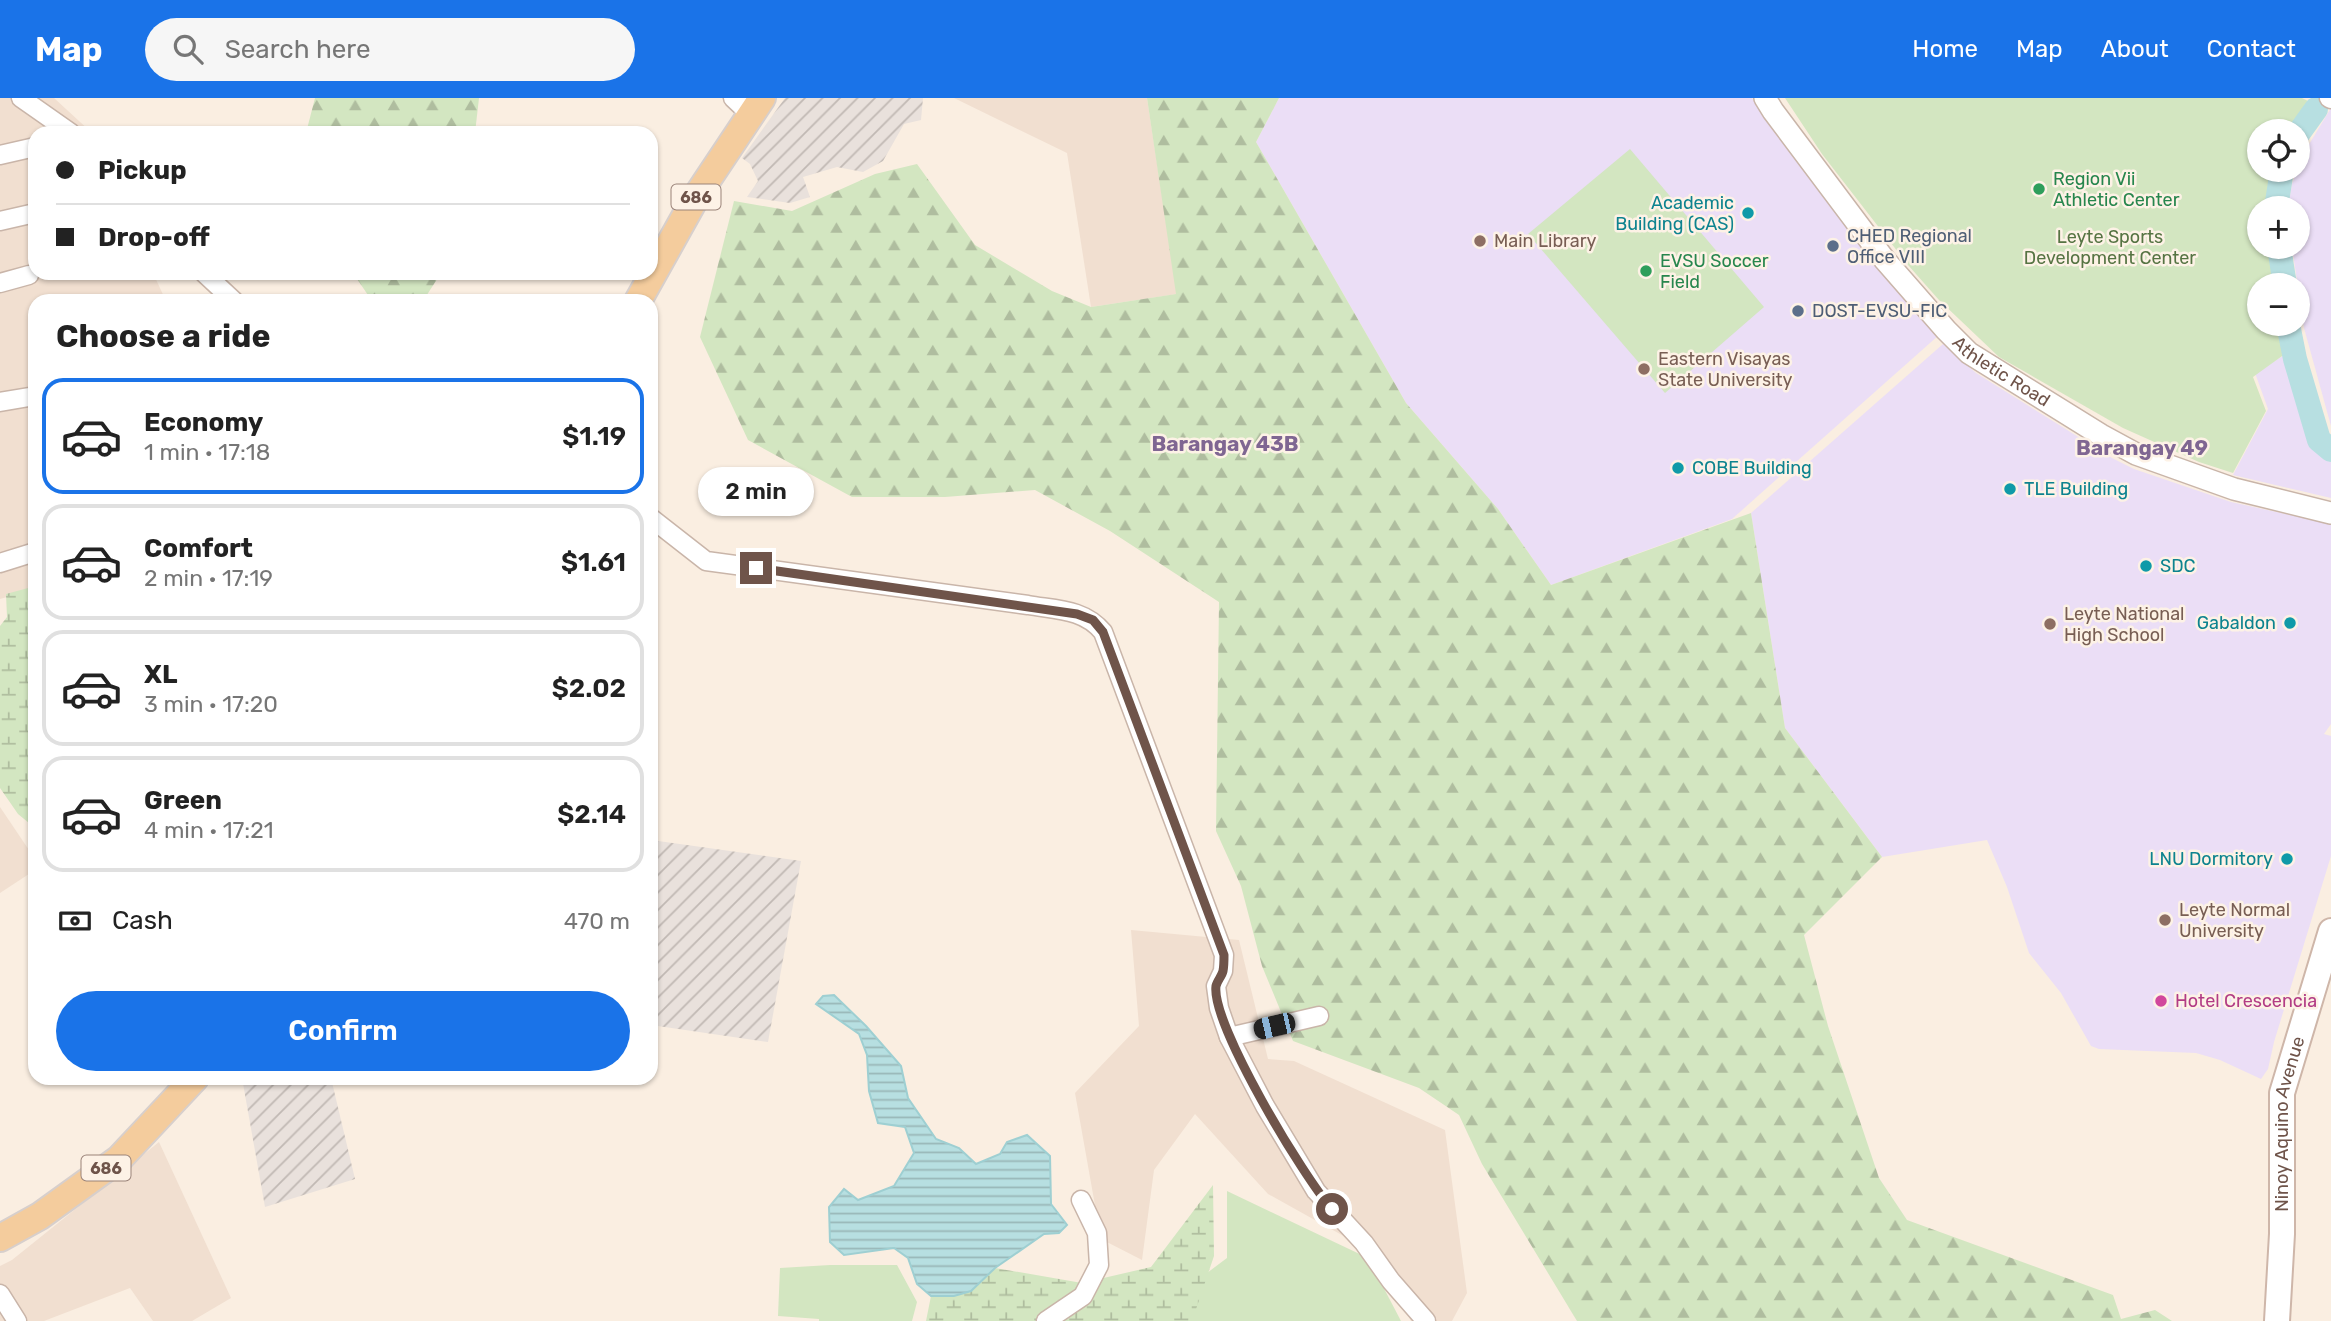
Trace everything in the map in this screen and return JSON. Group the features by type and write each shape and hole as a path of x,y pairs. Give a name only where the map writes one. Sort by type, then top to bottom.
{"main road":[{"name":"686","path":"658,265 748,103"},
{"name":"Ninoy Aquino Avenue","path":"2277,1321 2282,1234 2282,1093 2331,931"},
{"name":"686","path":"0,1238 40,1216 119,1159 188,1085"}],"street":[{"path":"21,98 61,126"},
{"name":"Athletic Road","path":"1765,98 1884,259 1969,353 2102,436 2136,454 2234,489 2331,513"},
{"path":"0,155 28,148"},
{"path":"0,220 28,214"},
{"path":"0,283 28,275"},
{"path":"212,280 226,294"},
{"path":"0,402 28,397"},
{"path":"658,523 706,561 1028,605 1077,614 1093,620 1103,632 1224,955 1223,971 1216,985 1219,1008 1229,1037 1265,1106 1316,1191 1364,1243 1391,1281 1426,1321"},
{"path":"0,563 28,554"},
{"path":"1229,1037 1319,1016"},
{"path":"1046,1321 1083,1297 1099,1265 1097,1233 1081,1200"},
{"path":"0,1294 17,1321"}],"shaded area":[{"path":"0,98 54,98 84,126 28,126 28,280 156,280 163,294 28,294 28,591 0,599"},
{"path":"785,98 923,98 921,120 904,124 883,161 863,172 837,167 803,177 810,197 790,203 747,197 758,181 750,164 742,158"},
{"path":"954,98 1147,98 1177,294 1091,307 1067,153"},
{"name":"Eastern Visayas State University","path":"1279,98 1752,98 1766,121 1832,207 1939,335 1732,519 1551,585 1498,509 1406,403 1256,142"},
{"path":"2331,108 2331,426 2306,336 2310,336 2310,273 2296,273 2294,259 2310,259 2310,196 2290,196 2293,182 2310,182 2310,143"},
{"name":"Leyte National High School","path":"1943,344 1976,373 2134,469 2231,502 2331,524 2331,724 2324,734 2331,736 2331,856 2268,1069 2261,1079 2220,1060 2196,1053 2099,1049 2091,1046 2061,993 2029,953 2007,887 1987,840 1882,857 1785,728 1751,513"},
{"path":"2291,351 2322,446 2331,453 2331,498 2233,475 2268,409 2255,373"},
{"path":"0,807 28,849 28,875 0,893"},
{"path":"658,841 801,861 768,1042 658,1026"},
{"path":"1131,930 1239,940 1268,1059 1294,1061 1445,1130 1467,1293 1452,1321 1411,1321 1374,1253 1268,1194 1195,1114 1154,1170 1142,1260 1101,1239 1075,1093 1139,1026"},
{"path":"243,1085 333,1085 355,1179 265,1207"},
{"path":"159,1142 231,1298 192,1321 153,1321 130,1288 44,1321 0,1321 0,1266 12,1260"}],"green space":[{"path":"315,98 479,98 476,126 308,126"},
{"path":"1147,98 1279,98 1256,142 1406,403 1498,509 1551,585 1751,513 1785,728 1882,857 1804,935 1828,1026 1879,1178 1907,1220 2113,1295 2121,1319 2155,1310 2172,1321 1577,1321 1482,1164 1459,1115 1419,1088 1293,1041 1262,966 1241,886 1216,831 1219,602 1110,531 1035,490 945,497 852,497 748,440 700,337 734,201 792,211 875,174 917,164 975,245 1052,291 1091,307 1176,294"},
{"name":"Leyte Sports Development Center","path":"1785,98 2302,98 2310,102 2301,119 2247,119 2247,182 2278,182 2275,196 2247,196 2247,259 2280,259 2282,273 2247,273 2247,336 2290,336 2292,349 2253,377 2266,411 2233,473 2199,462 2123,428 1999,357 1939,300 1908,265 1822,154"},
{"name":"EVSU Soccer Field","path":"1630,149 1764,307 1665,393 1528,234"},
{"path":"358,280 436,280 428,294 367,294"},
{"path":"28,588 28,822 18,814 0,788 0,626 7,617 6,594"},
{"path":"1213,1185 1214,1256 1192,1321 926,1321 931,1296 967,1292 995,1268 1082,1283 1151,1267"},
{"path":"1227,1191 1368,1258 1401,1321 1161,1321 1159,1309 1227,1258"},
{"path":"897,1265 917,1302 912,1321 819,1321 778,1316 780,1268"}],"water":[{"path":"834,995 901,1066 908,1098 936,1139 959,1148 976,1164 1000,1154 1007,1142 1027,1135 1050,1156 1051,1204 1067,1225 1059,1233 1044,1234 995,1268 971,1291 954,1296 931,1296 917,1284 908,1258 894,1248 844,1255 830,1242 829,1207 844,1189 858,1200 894,1186 914,1153 905,1127 878,1123 869,1091 867,1055 859,1034 816,1004 823,996"}],"waterway":[{"path":"2309,119 2316,109"},
{"path":"2278,196 2280,182"},
{"path":"2281,259 2283,273"},
{"path":"2290,336 2319,440 2331,450"}],"place":[{"name":"Region Vii Athletic Center","path":"2039,189"},
{"name":"Academic Building (CAS)","path":"1748,213"},
{"name":"Main Library","path":"1480,241"},
{"name":"CHED Regional Office VIII","path":"1833,246"},
{"name":"EVSU Soccer Field","path":"1646,271"},
{"name":"DOST-EVSU-FIC","path":"1798,311"},
{"name":"Eastern Visayas State University","path":"1644,369"},
{"name":"COBE Building","path":"1678,468"},
{"name":"TLE Building","path":"2010,489"},
{"name":"SDC","path":"2146,566"},
{"name":"Gabaldon","path":"2290,623"},
{"name":"Leyte National High School","path":"2050,624"},
{"name":"LNU Dormitory","path":"2287,859"},
{"name":"Leyte Normal University","path":"2165,920"},
{"name":"Hotel Crescencia","path":"2161,1001"}],"district":[{"name":"Barangay 43B","path":"1225,444"},
{"name":"Barangay 49","path":"2142,448"}],"route":[{"path":"756,568 1028,605 1077,614 1093,620 1103,632 1220,942 1224,955 1223,971 1216,985 1219,1008 1229,1037 1265,1106 1316,1191 1332,1209"}]}
